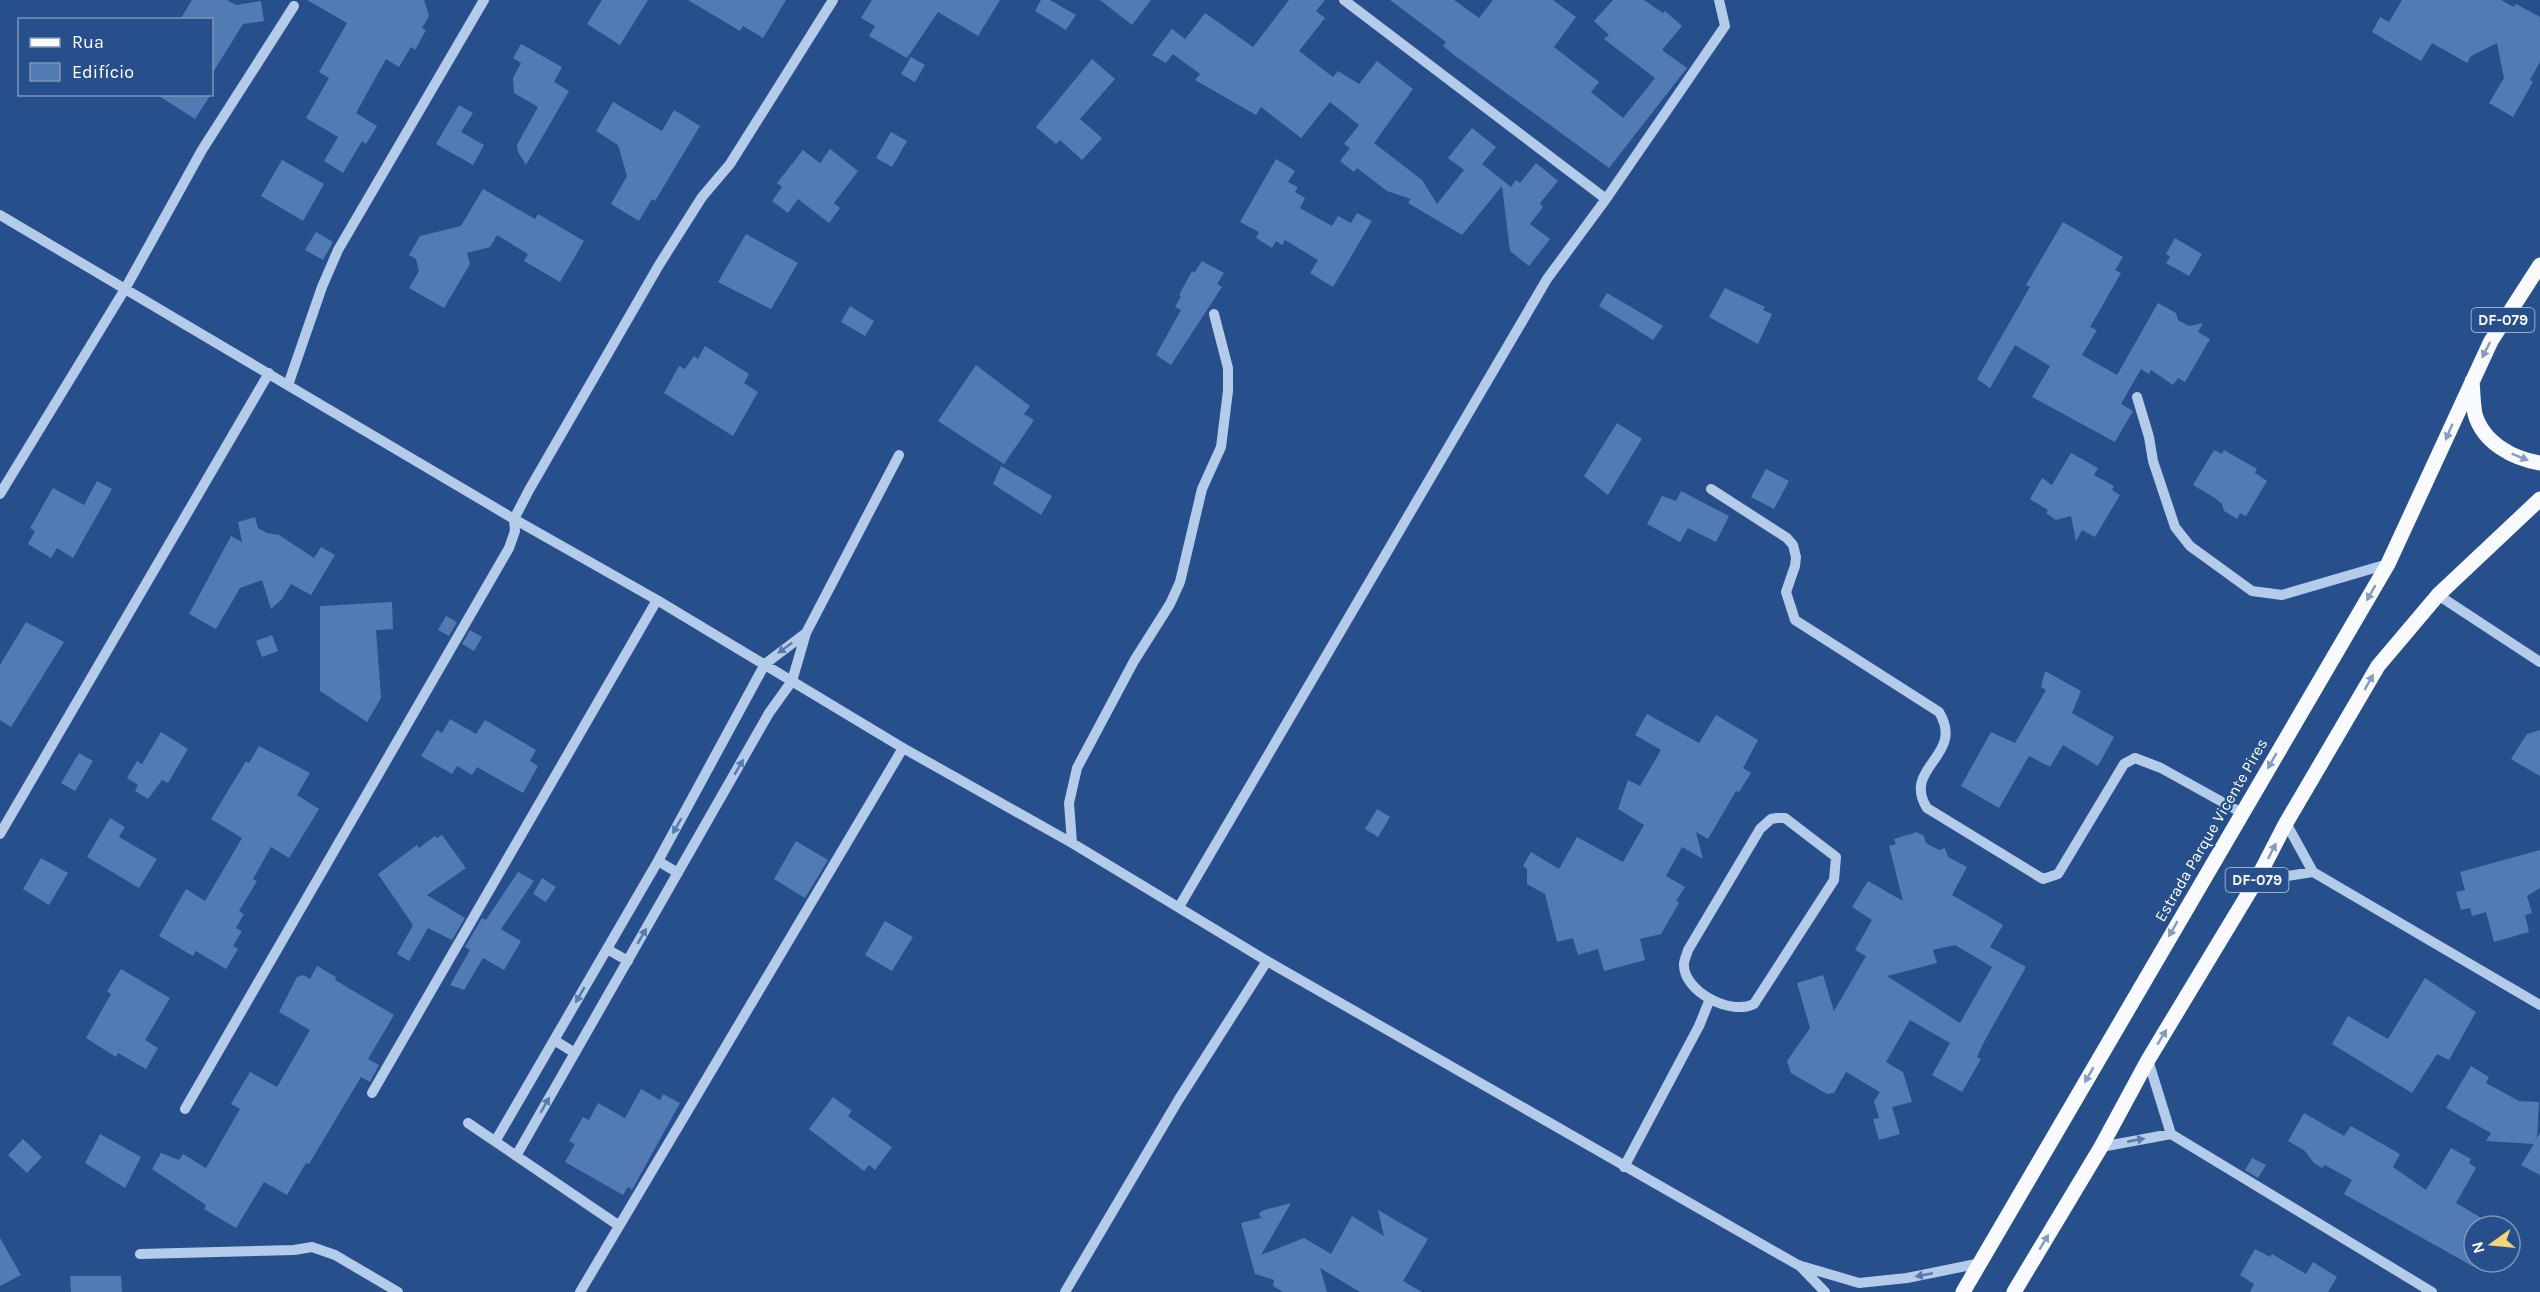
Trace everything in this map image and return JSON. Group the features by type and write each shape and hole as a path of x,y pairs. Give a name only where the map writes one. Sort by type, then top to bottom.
{"main road":[{"name":"DF-079","path":"2472,378 2496,332 2540,265"},
{"path":"2472,378 2475,416 2488,437 2505,451 2525,460 2540,463"},
{"name":"Estrada Parque Vicente Pires","path":"1963,1292 2388,564 2472,378"},
{"name":"DF-079","path":"2014,1292 2101,1147 2148,1060 2256,881 2286,824 2378,666 2438,595 2540,499"}],"street":[{"path":"288,385 322,287 338,250 484,0"},
{"path":"185,1109 509,548 515,531 514,519 659,265 702,197 730,164 833,0"},
{"path":"1344,0 1606,199"},
{"path":"1179,907 1538,293 1561,257 1606,199 1725,26 1719,0"},
{"path":"0,494 125,289 202,150 294,6"},
{"path":"0,215 514,519 657,600 903,748 1071,843 1267,961 1798,1265 1858,1283 1907,1278 1981,1263"},
{"path":"1071,843 1069,803 1077,768 1134,661 1170,604 1180,582 1202,489 1221,447 1228,391 1228,368 1214,314"},
{"path":"0,834 269,373"},
{"path":"2137,397 2149,437 2153,461 2175,527 2190,546 2252,591 2282,594 2388,564"},
{"path":"516,1156 769,713 792,681 806,633 899,455"},
{"path":"1711,489 1787,538 1793,545 1796,566 1786,592 1795,620 1939,712 1947,730 1945,742 1920,782 1920,795 1927,807 2043,879 2058,874 2124,764 2135,758 2161,768 2242,813"},
{"path":"2438,595 2540,662"},
{"path":"372,1093 657,600"},
{"path":"496,1140 658,861 765,664 806,633"},
{"path":"580,1292 903,748"},
{"path":"1785,818 1836,857 1834,880 1754,1004 1734,1009 1710,999 1686,975 1684,964 1688,950 1760,829 1771,819 1785,818"},
{"path":"2286,824 2313,872 2540,1005"},
{"path":"658,861 678,873"},
{"path":"2256,881 2313,872"},
{"path":"607,949 628,961"},
{"path":"1065,1292 1179,1099 1267,961"},
{"path":"1624,1167 1699,1026 1710,999"},
{"path":"554,1040 574,1053"},
{"path":"2148,1060 2171,1134 2432,1292"},
{"path":"468,1123 618,1225"},
{"path":"2101,1147 2171,1134"},
{"path":"140,1254 294,1250 312,1247 335,1255 398,1292"},
{"path":"1798,1265 1825,1292"}],"building":[{"path":"192,0 227,0 236,5 261,1 264,21 243,24 213,72 213,18 181,18"},
{"path":"307,0 424,0 429,16 422,28 426,30 415,50 411,47 399,67 386,59 356,113 377,126 366,144 362,141 343,173 324,161 338,137 306,118 329,78 319,72 347,23"},
{"path":"602,0 648,0 620,45 587,24"},
{"path":"688,0 786,0 763,38 743,26 740,31"},
{"path":"872,0 1000,0 978,36 938,12 907,58 869,36 875,26 861,18"},
{"path":"1041,0 1050,0 1076,15 1066,30 1035,11"},
{"path":"1100,0 1151,0 1132,25"},
{"path":"1289,0 1325,0 1316,11 1325,18 1299,51 1333,77 1338,71 1359,84 1377,61 1413,89 1374,143 1422,180 1437,204 1464,170 1448,158 1472,128 1496,147 1482,164 1511,187 1516,180 1520,183 1536,163 1558,181 1540,203 1543,207 1530,224 1550,239 1529,266 1510,251 1502,186 1462,235 1408,203 1411,199 1387,191 1357,168 1354,172 1340,161 1350,148 1344,144 1359,125 1330,102 1301,138 1261,107 1256,115 1195,80 1200,74 1173,54 1166,63 1152,55 1172,29 1185,39 1205,13 1253,47"},
{"path":"1390,0 1454,0 1479,18 1493,0 1553,0 1576,17 1554,47 1599,82 1591,92 1623,118 1655,78 1604,39 1609,35 1594,21 1613,0 1644,0 1663,13 1665,11 1682,26 1662,50 1687,68 1609,168 1454,55 1443,46 1446,42"},
{"path":"2402,0 2501,0 2514,7 2516,4 2540,17 2540,62 2530,80 2533,82 2513,117 2489,103 2504,78 2497,43 2471,56 2467,63 2432,43 2421,61 2372,32 2380,17 2389,22"},
{"path":"521,44 562,67 554,82 569,91 526,165 518,152 517,145 538,107 514,93 513,78 521,63 513,58"},
{"path":"911,57 925,65 915,82 901,74"},
{"path":"1092,59 1115,79 1080,119 1102,138 1082,160 1060,140 1056,144 1036,127"},
{"path":"159,96 210,96 195,119"},
{"path":"613,102 662,131 674,110 700,126 655,201 652,199 639,221 611,204 627,176 618,145 596,131"},
{"path":"459,105 473,113 461,132 484,145 473,165 436,144"},
{"path":"891,132 907,141 892,167 876,158"},
{"path":"830,149 858,171 834,203 840,208 829,223 798,199 788,213 772,201 782,187 777,183 803,150 820,163"},
{"path":"1276,159 1295,171 1288,182 1298,187 1295,192 1305,198 1300,208 1332,226 1338,216 1351,223 1357,213 1372,221 1333,287 1310,273 1318,260 1285,240 1282,245 1276,241 1272,248 1256,238 1259,232 1240,222"},
{"path":"282,160 324,184 303,221 261,196"},
{"path":"483,189 535,219 538,214 584,241 560,282 524,261 528,254 497,235 490,247 467,253 470,264 444,308 409,288 419,271 416,259 409,255 420,236 461,226"},
{"path":"2063,222 2123,257 2115,270 2121,273 2090,327 2097,330 2082,355 2117,375 2158,303 2176,313 2178,320 2189,326 2203,323 2198,332 2210,339 2185,382 2178,378 2173,385 2151,370 2149,374 2141,369 2121,404 2133,411 2115,442 2032,397 2050,366 2015,345 1990,388 1977,379 2030,287 2026,285"},
{"path":"316,232 333,242 323,260 305,250"},
{"path":"746,234 798,263 771,309 718,282"},
{"path":"2175,238 2202,254 2189,276 2166,263 2170,257 2166,254"},
{"path":"1202,261 1224,273 1217,284 1222,287 1171,365 1156,355 1181,310 1175,307 1181,296 1179,295 1192,271 1194,273"},
{"path":"1725,288 1765,307 1763,310 1772,314 1758,344 1709,317"},
{"path":"1607,293 1663,326 1653,340 1599,306"},
{"path":"850,306 874,321 865,336 841,322"},
{"path":"705,346 749,374 744,383 758,392 733,436 664,393 679,366 685,369 694,356 698,359"},
{"path":"976,365 1030,406 1024,414 1034,420 1004,464 938,421"},
{"path":"1617,423 1642,439 1608,495 1584,476"},
{"path":"2214,450 2222,454 2224,450 2257,469 2255,473 2267,481 2246,516 2240,513 2237,519 2224,511 2222,504 2215,498 2193,485"},
{"path":"2071,453 2098,468 2094,475 2114,486 2112,490 2120,495 2095,537 2082,530 2076,541 2071,516 2056,520 2046,513 2048,510 2030,499 2042,478 2052,485"},
{"path":"1001,466 1052,496 1041,515 993,484"},
{"path":"1766,469 1789,481 1774,509 1751,497"},
{"path":"97,481 112,489 73,558 57,548 51,558 28,544 35,531 30,528 53,488 84,505"},
{"path":"1681,491 1729,516 1716,542 1688,528 1680,542 1647,524 1662,496 1676,501"},
{"path":"255,517 258,528 267,533 279,535 314,558 321,547 335,555 311,595 291,584 282,599 271,609 262,580 240,588 216,629 189,614 231,536 242,542 238,522"},
{"path":"392,602 393,629 376,630 381,698 367,722 320,691 320,606"},
{"path":"446,616 457,622 449,636 438,630"},
{"path":"26,622 64,642 11,727 0,720 0,665"},
{"path":"470,630 482,637 474,651 462,644"},
{"path":"272,635 278,651 262,657 256,641"},
{"path":"2045,671 2081,691 2072,713 2114,737 2098,766 2063,745 2050,767 2029,756 1999,808 1961,786 1991,732 2015,743 2046,690 2041,687"},
{"path":"1647,714 1699,743 1716,715 1758,740 1743,768 1751,773 1739,792 1736,791 1708,839 1696,832 1703,859 1682,847 1666,876 1685,887 1676,901 1679,903 1661,934 1640,939 1645,960 1604,971 1598,949 1578,955 1573,938 1557,942 1545,894 1527,884 1527,869 1523,866 1531,852 1559,869 1577,837 1623,862 1644,825 1618,809 1628,780 1640,786 1661,750 1635,735"},
{"path":"450,719 476,734 485,720 536,750 530,761 538,766 523,793 477,767 472,775 457,766 452,774 421,756 437,730 442,733"},
{"path":"2540,730 2540,776 2511,759 2527,734"},
{"path":"161,732 188,749 168,783 162,780 148,799 135,791 138,785 127,778 137,761 142,764"},
{"path":"259,746 310,773 297,795 319,809 289,858 271,847 253,879 257,881 239,911 244,914 236,928 242,931 233,946 238,949 226,969 196,951 193,956 159,936 186,889 205,901 242,838 211,819 246,761 249,763"},
{"path":"79,753 93,761 75,791 61,783"},
{"path":"1377,809 1390,817 1378,837 1365,829"},
{"path":"110,818 125,827 119,837 157,859 139,888 87,857"},
{"path":"1917,832 1924,836 1926,843 1939,850 1945,848 1948,857 1967,867 1952,895 2003,925 1990,947 2026,967 1985,1040 1977,1057 1981,1059 1962,1092 1932,1075 1950,1043 1910,1020 1886,1062 1903,1072 1912,1102 1892,1107 1900,1134 1879,1140 1873,1119 1879,1118 1874,1101 1880,1092 1846,1072 1834,1093 1827,1094 1791,1073 1787,1061 1810,1028 1797,983 1823,975 1834,1011 1866,956 1855,950 1872,920 1852,907 1868,881 1903,901 1889,846 1896,844 1894,839","holes":["1955,945 1992,967 1960,1023 1887,976 1937,963 1933,950"]},
{"path":"442,835 466,868 427,895 465,918 452,940 428,928 409,961 397,954 413,925 378,874 417,845 419,848 435,836 437,838"},
{"path":"796,841 828,860 805,898 774,879"},
{"path":"2540,850 2540,888 2527,896 2532,913 2525,915 2529,932 2494,942 2486,912 2472,916 2470,908 2461,910 2456,892 2465,890 2460,872"},
{"path":"41,858 68,873 49,905 23,889"},
{"path":"518,872 534,881 501,929 521,941 504,970 483,958 464,990 450,985 470,950 465,947 482,918 486,920"},
{"path":"542,878 556,887 546,902 533,894"},
{"path":"885,921 913,937 892,971 865,955"},
{"path":"317,966 336,977 335,980 394,1015 368,1059 379,1065 370,1082 361,1077 309,1164 306,1163 287,1195 264,1182 236,1228 204,1209 206,1205 152,1169 161,1153 179,1160 183,1154 206,1168 240,1109 231,1104 250,1072 277,1087 310,1030 279,1012 297,977 304,975 310,979"},
{"path":"121,969 170,998 145,1040 158,1048 146,1069 118,1053 116,1057 86,1038 111,994 107,991"},
{"path":"2425,978 2476,1012 2449,1060 2437,1054 2412,1093 2332,1044 2348,1016 2388,1039"},
{"path":"2471,1066 2489,1077 2486,1083 2519,1101 2539,1102 2537,1138 2540,1133 2540,1175 2521,1165 2534,1144 2486,1141 2491,1133 2446,1108"},
{"path":"641,1089 660,1100 663,1094 680,1103 632,1190 628,1187 623,1195 565,1162 575,1144 569,1141 583,1117 589,1120 598,1103 625,1118"},
{"path":"833,1097 852,1111 848,1116 892,1147 875,1170 869,1165 864,1171 809,1129"},
{"path":"2304,1113 2344,1136 2351,1126 2400,1154 2393,1167 2426,1190 2451,1148 2471,1159 2469,1163 2476,1168 2456,1203 2475,1214 2462,1214 2462,1260 2344,1194 2352,1180 2325,1165 2322,1168 2314,1163 2304,1150 2288,1141"},
{"path":"100,1134 141,1157 125,1188 85,1163"},
{"path":"23,1139 42,1157 27,1173 8,1155"},
{"path":"2252,1158 2266,1165 2258,1178 2245,1170"},
{"path":"1291,1203 1261,1255 1304,1238 1331,1254 1352,1216 1384,1236 1378,1210 1428,1239 1403,1281 1422,1292 1360,1292 1320,1268 1327,1292 1283,1292 1273,1286 1274,1280 1255,1274 1241,1223 1261,1218 1259,1213 1264,1210"},
{"path":"0,1238 21,1275 0,1286"},
{"path":"2255,1249 2270,1257 2272,1254 2306,1274 2313,1262 2337,1277 2328,1292 2250,1292 2254,1284 2240,1275"},
{"path":"70,1276 121,1276 122,1292 71,1292"}]}
